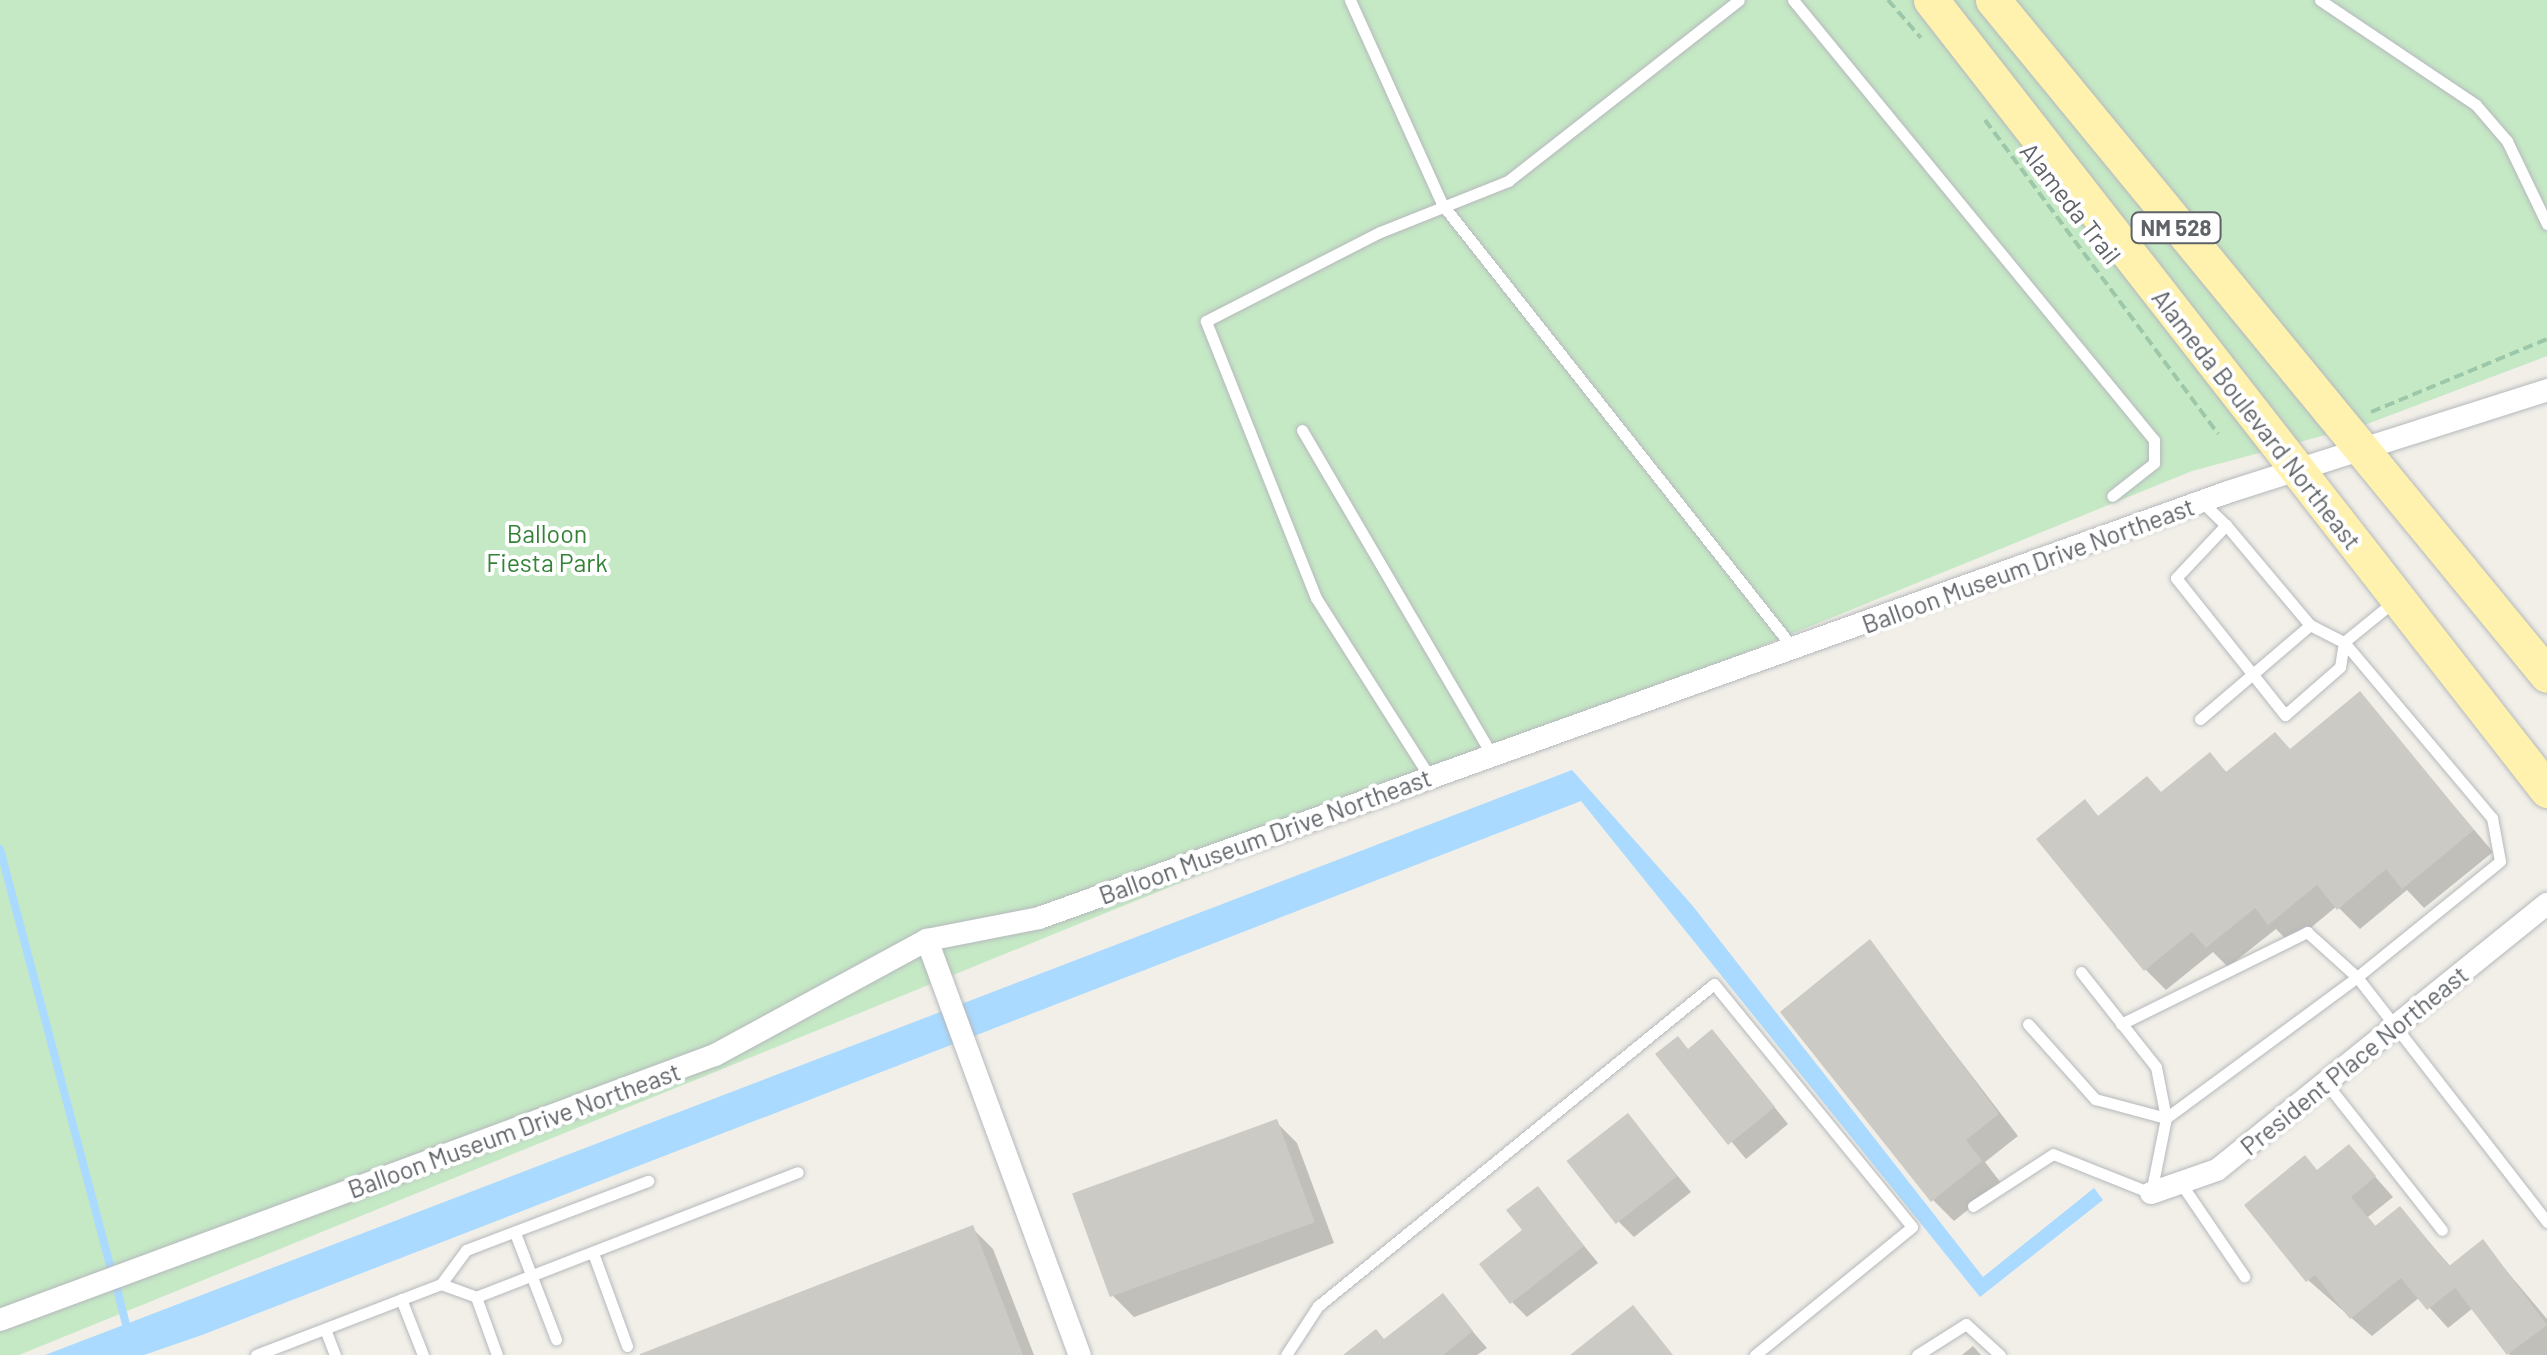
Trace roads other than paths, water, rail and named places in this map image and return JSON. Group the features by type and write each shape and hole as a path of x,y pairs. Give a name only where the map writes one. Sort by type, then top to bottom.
{"main road":[{"name":"Alameda Boulevard Northeast","path":"1931,0 2547,790"},
{"name":"NM 528","path":"1993,0 2547,675"}],"street":[{"name":"Balloon Museum Drive Northeast","path":"0,1320 715,1055 927,940 1038,918 2203,502 2547,390"},
{"name":"President Place Northeast","path":"2151,1193 2184,1188 2326,1083 2547,904"},
{"path":"927,940 1080,1355"}],"lane":[{"path":"1350,0 1442,204 1793,648"},
{"path":"1429,776 1316,598 1206,321 1442,204 1508,181 1739,0"},
{"path":"1793,0 2154,440 2154,463 2112,496"},
{"path":"2320,0 2476,105 2508,141 2547,224"},
{"path":"1302,430 1492,754"},
{"path":"2166,1118 2358,977 2500,860 2492,818 2344,642 2310,624 2203,502"},
{"path":"2226,525 2176,578 2285,714 2340,666 2344,642 2397,599"},
{"path":"2200,720 2310,624"},
{"path":"2121,1024 2307,932 2358,977 2393,1029 2547,1222"},
{"path":"1973,1206 2052,1154 2151,1193 2166,1118 2156,1067 2081,972"},
{"path":"1286,1355 1318,1306 1714,984 1912,1227 1755,1355"},
{"path":"2028,1024 2095,1099 2166,1118"},
{"path":"2326,1083 2442,1230"},
{"path":"440,1284 476,1297 798,1172"},
{"path":"256,1355 440,1284 466,1250 648,1182"},
{"path":"2184,1188 2244,1276"},
{"path":"515,1234 556,1339"},
{"path":"593,1252 627,1346"},
{"path":"476,1297 497,1355"},
{"path":"401,1299 423,1355"},
{"path":"1917,1355 1966,1324 2000,1355"},
{"path":"324,1329 335,1355"}],"water":[{"path":"1572,770 1692,905 1983,1277 2094,1188 2103,1200 1980,1297 1581,801 202,1335 144,1355 45,1355"}],"waterway":[{"path":"0,849 113,1276"},
{"path":"116,1285 128,1332"}],"park label":[{"name":"Balloon Fiesta Park","path":"547,548"}]}
